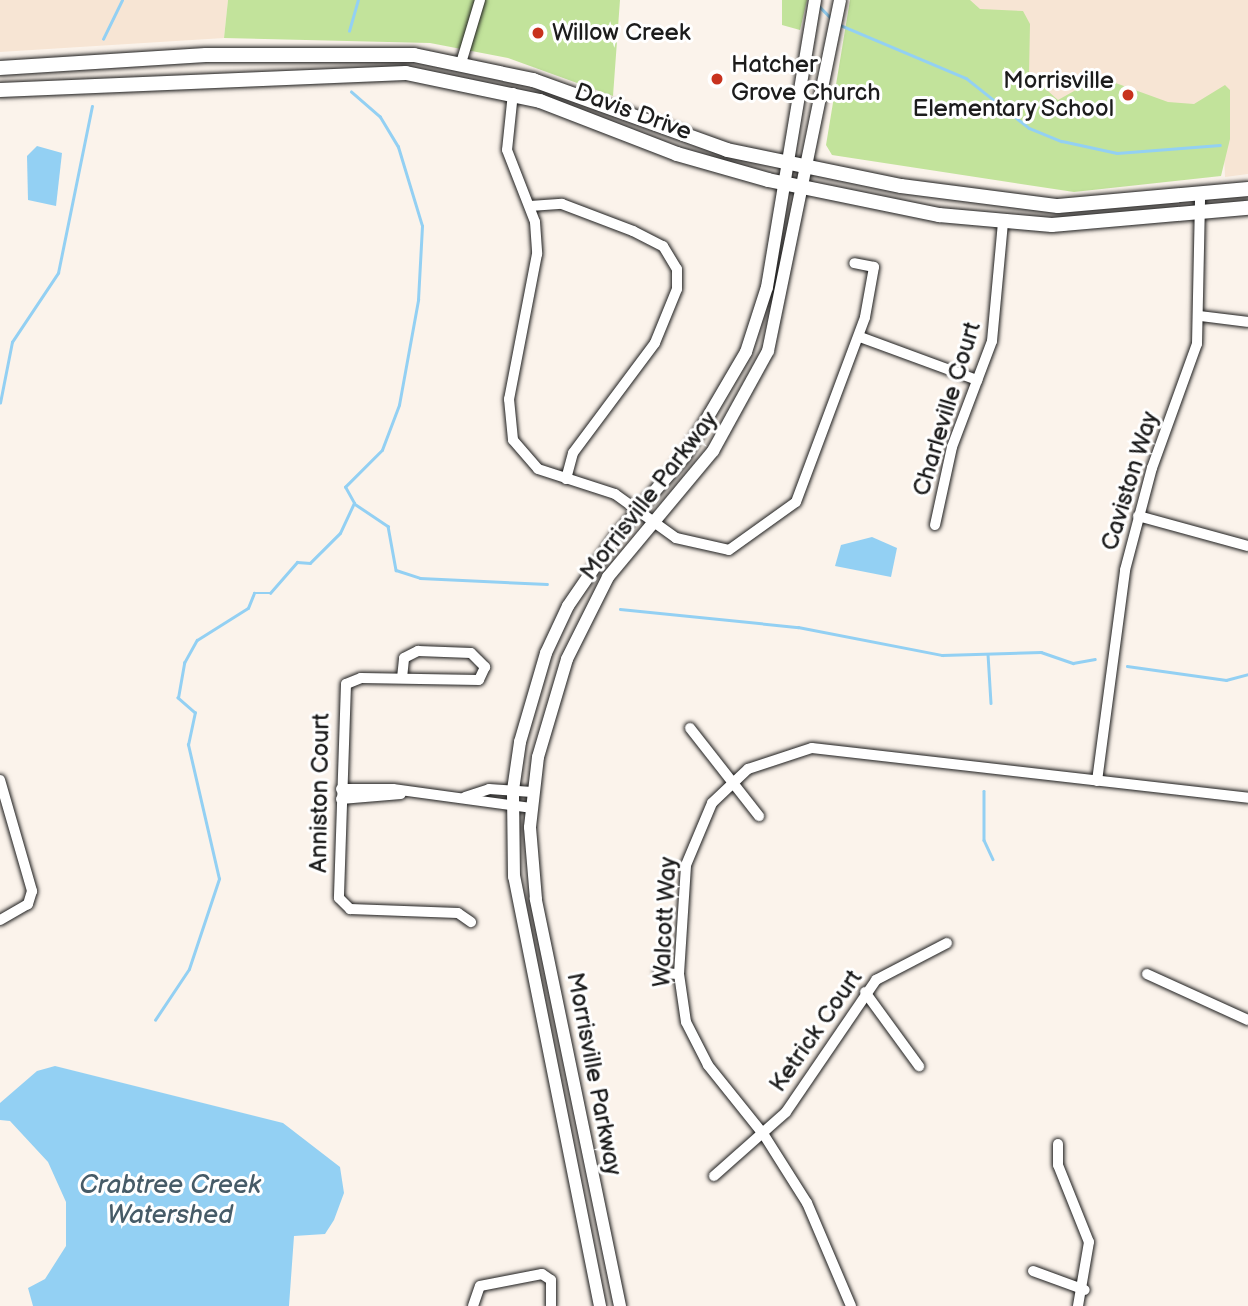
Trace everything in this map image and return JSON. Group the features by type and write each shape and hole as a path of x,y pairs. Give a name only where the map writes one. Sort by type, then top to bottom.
{"main road":[{"name":"Morrisville Parkway","path":"600,1306 519,908 513,790 527,713 557,628 638,509 685,456 746,352 767,287 815,0"},
{"name":"Morrisville Parkway","path":"620,1306 536,899 532,792 544,727 567,659 608,577 713,451 751,389 775,328 840,0"},
{"name":"Davis Drive","path":"0,68 352,52 461,63 533,80 675,133 808,170 1058,206 1248,189"},
{"name":"Davis Drive","path":"0,90 363,71 421,75 513,93 677,154 785,185 1003,222 1052,225 1248,208"}],"street":[{"path":"461,63 480,0"},
{"path":"513,93 507,150 530,206 537,254 508,416 513,440 528,461 566,478 605,489 638,509 676,538 721,550 778,521 813,472 860,337 874,267 854,263"},
{"name":"Caviston Way","path":"1097,781 1118,608 1139,516 1192,361 1200,316 1200,195"},
{"path":"530,206 562,204 644,236 670,253 677,269 677,289 651,351 573,453 566,478"},
{"name":"Charleville Court","path":"935,525 952,447 978,380 996,322 1003,222"},
{"path":"1200,316 1248,322"},
{"path":"860,337 978,380"},
{"path":"1139,516 1248,545"},
{"path":"418,651 471,653 485,667 479,680 402,678 404,658 418,651"},
{"name":"Anniston Court","path":"402,678 355,678 346,684 341,794 341,903 397,912 458,913 471,922"},
{"path":"690,728 730,783 759,816"},
{"name":"Walcott Way","path":"848,1305 827,1238 764,1135 694,1043 680,974 688,855 703,817 730,783 768,758 812,748 1097,781 1205,788 1248,798"},
{"path":"0,780 32,891 28,904 0,920"},
{"path":"465,797 513,790 532,792"},
{"path":"341,794 465,797 531,808"},
{"name":"Ketrick Court","path":"714,1175 764,1135 865,992 890,968 947,943"},
{"path":"659,973 680,974"},
{"path":"1147,974 1248,1020"},
{"path":"865,992 919,1066"},
{"path":"1058,1144 1058,1165 1087,1226 1084,1290 1078,1306"},
{"path":"1033,1271 1084,1290"},
{"path":"473,1306 480,1286 542,1274 551,1280 551,1306"}],"shaded area":[{"path":"0,0 228,0 224,38 0,52"},
{"name":"Morrisville Elementary School","path":"857,0 1248,0 1248,174 1225,177 1223,133 1066,129"}],"green space":[{"path":"228,0 620,0 613,96 508,58 430,43 224,38"},
{"path":"782,0 807,0 800,30 782,25"},
{"path":"850,0 970,0 980,9 1023,11 1030,24 1029,74 1058,100 1099,77 1168,102 1194,104 1225,85 1230,90 1230,139 1221,176 1074,192 832,155 826,145"}],"water":[{"path":"37,146 62,153 56,206 28,200 27,156"},
{"path":"872,537 897,548 891,577 835,566 841,545"},
{"name":"Crabtree Creek Watershed","path":"55,1066 283,1123 340,1167 344,1193 334,1220 325,1234 294,1236 289,1306 33,1306 28,1288 45,1279 66,1246 66,1202 48,1162 10,1121 0,1120 0,1103 37,1071"}],"waterway":[{"path":"103,39 122,0"},
{"path":"349,31 358,0"},
{"path":"819,6 832,19"},
{"path":"840,25 966,78 1029,128 1062,141 1117,153 1220,145"},
{"path":"155,1020 189,969 219,879 188,745 195,713 178,698 184,663 197,640 248,608 254,593 270,593 297,562 310,563 340,533 354,503 345,487 382,450 399,405 418,300 422,226 398,147 380,117 351,92"},
{"path":"0,403 12,342 58,273 92,106"},
{"path":"355,504 388,526 396,570 420,578 547,584"},
{"path":"620,609 798,627 942,655 1041,652 1073,663 1095,659"},
{"path":"988,654 991,703"},
{"path":"1127,666 1226,680 1248,674"},
{"path":"984,791 984,840 993,859"}],"place":[{"name":"Willow Creek","path":"538,33"},
{"name":"Hatcher Grove Church","path":"717,79"},
{"name":"Morrisville Elementary School","path":"1128,95"}]}
